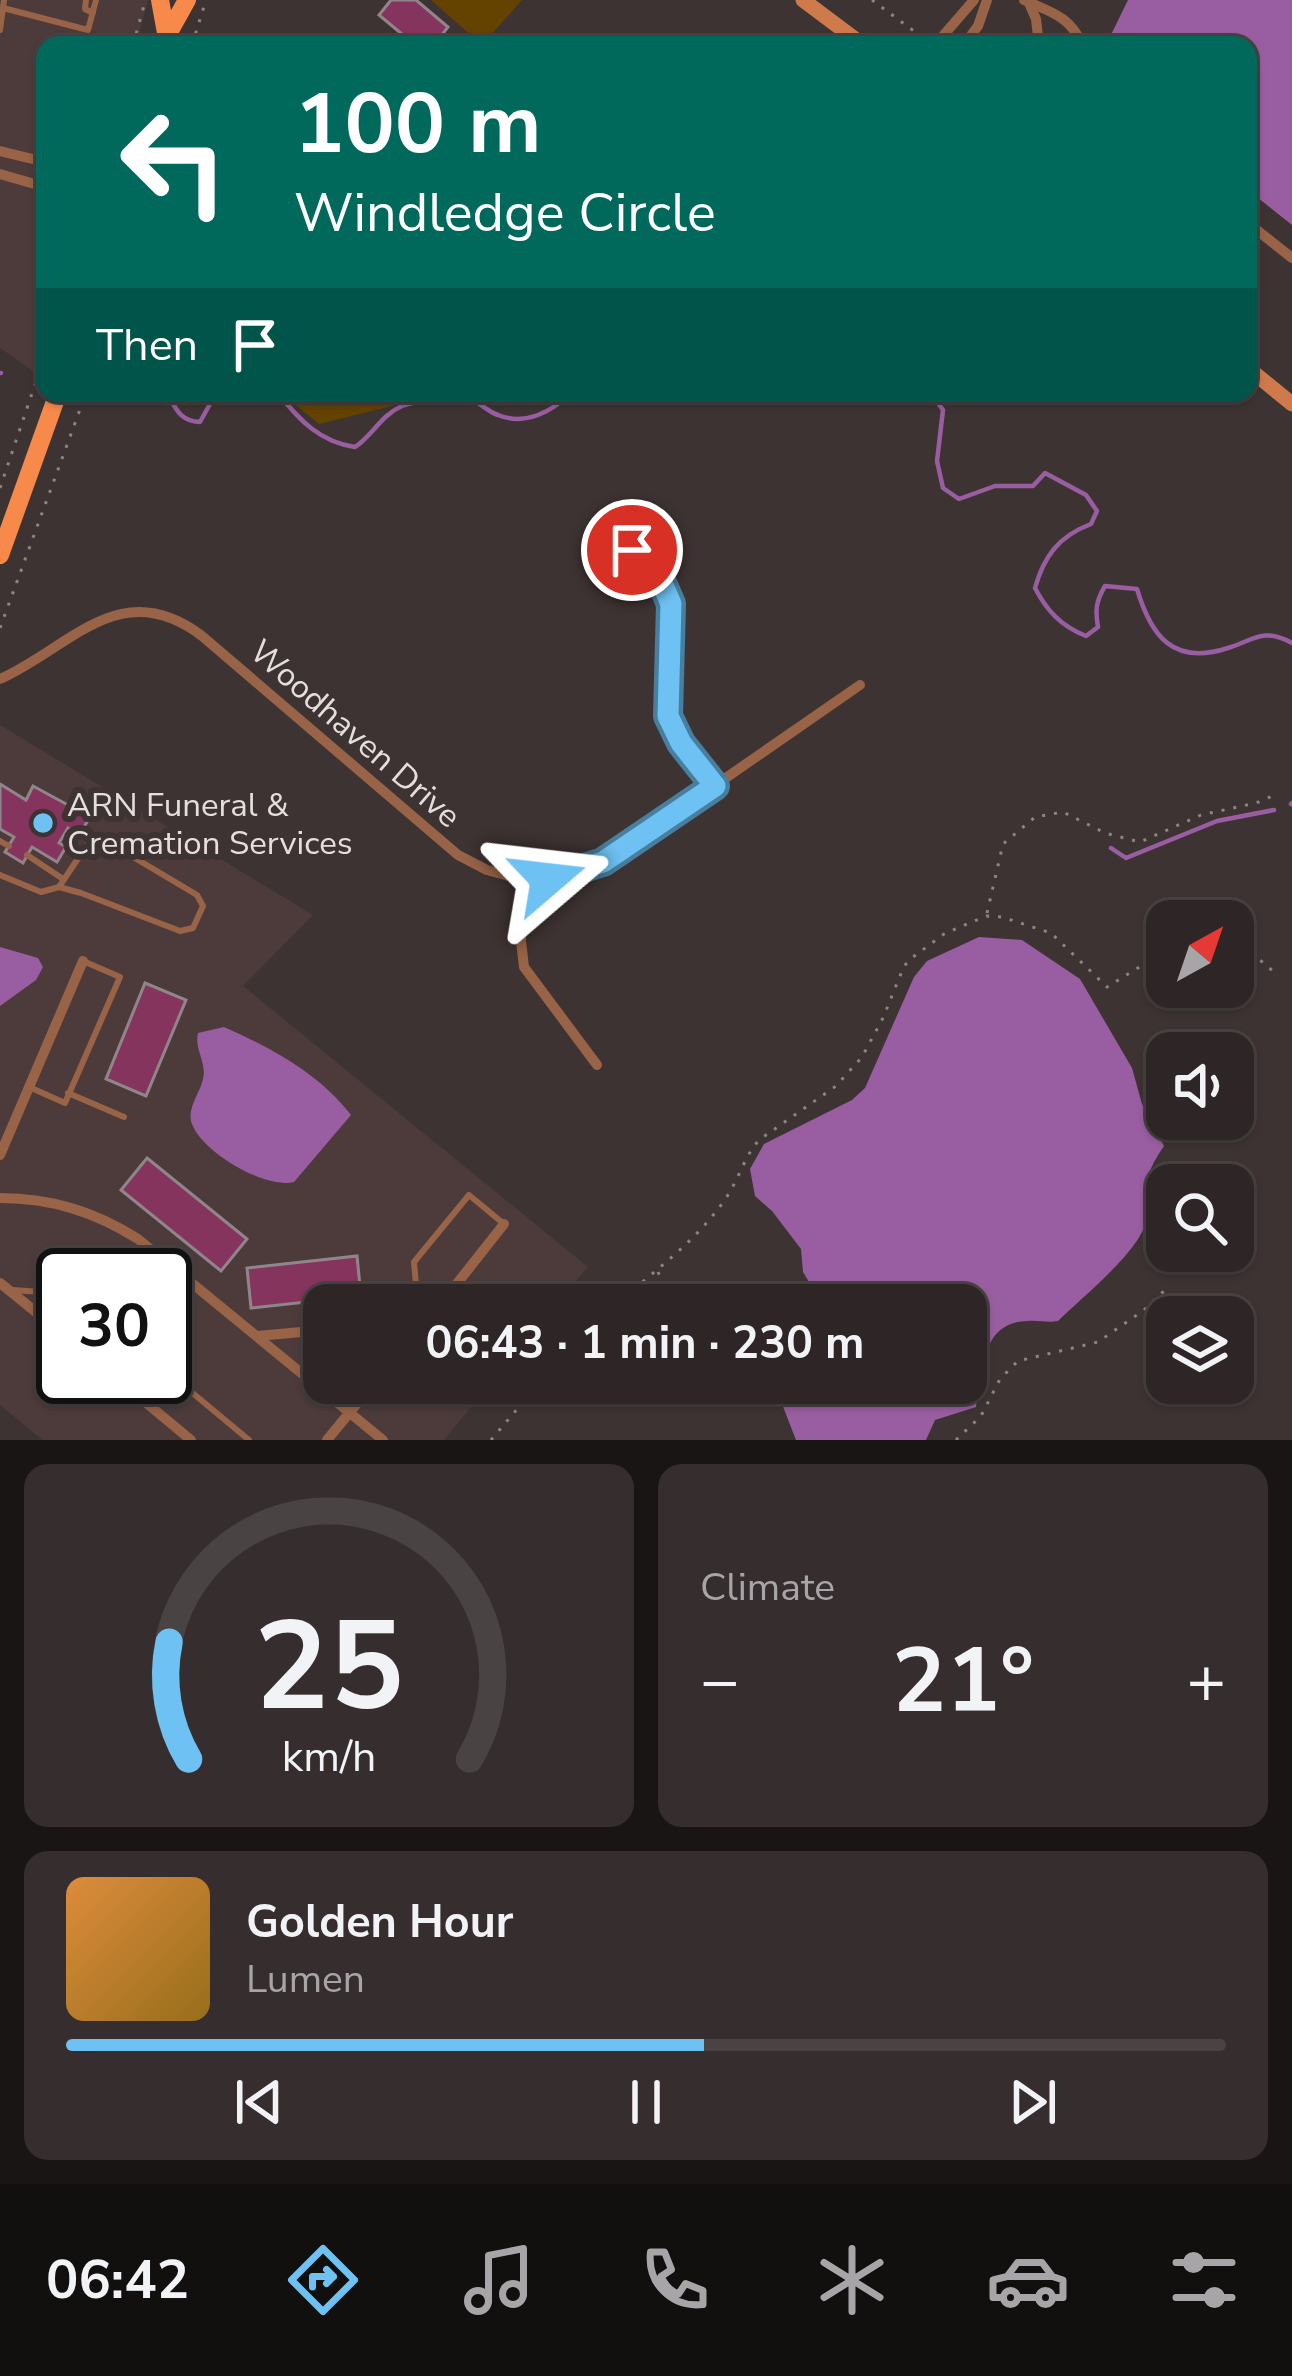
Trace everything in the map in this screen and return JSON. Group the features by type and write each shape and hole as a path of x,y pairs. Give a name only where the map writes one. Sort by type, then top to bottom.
{"main road":[{"path":"160,0 164,36"},
{"path":"803,0 851,36"},
{"path":"166,36 187,1"},
{"path":"1257,375 1291,402"},
{"path":"0,555 55,402"}],"street":[{"path":"942,36 974,0"},
{"path":"971,36 987,0"},
{"path":"1027,2 1061,16 1078,36"},
{"path":"1027,2 1037,36"},
{"path":"0,151 36,160"},
{"path":"0,174 36,184"},
{"path":"1257,230 1292,258"},
{"path":"632,550 662,583 671,604 668,716 681,743 715,786"},
{"name":"Woodhaven Drive","path":"0,679 108,616 140,613 175,619 202,636 458,855 487,870 524,880"},
{"path":"597,1065 524,967 520,941 524,880 560,877 603,862 860,686"},
{"path":"0,1155 83,962"},
{"path":"0,1198 47,1201 103,1217 138,1239 383,1440"},
{"path":"457,1284 504,1224"},
{"path":"4,1286 36,1312"},
{"path":"257,1336 303,1332"},
{"path":"148,1404 191,1440"},
{"path":"327,1440 357,1404"}],"lane":[{"path":"86,0 86,9 93,13"},
{"path":"0,30 4,4 88,31 96,0"},
{"path":"0,875 41,892 61,883 91,838 197,895 203,906 193,928 180,931 61,883 27,855"},
{"path":"0,841 9,846"},
{"path":"29,1087 65,1102 120,977 83,962"},
{"path":"68,1093 124,1117"},
{"path":"416,1284 414,1262 469,1196 504,1224"},
{"path":"4,1286 36,1291"},
{"path":"192,1392 249,1440"}],"path":[{"path":"135,36 145,0"},
{"path":"195,36 206,0"},
{"path":"872,0 922,36"},
{"path":"0,488 36,382"},
{"path":"0,628 83,402"},
{"path":"987,916 1003,844 1035,817 1063,812 1105,833 1140,842 1202,815 1277,794"},
{"path":"640,1284 681,1251 724,1200 759,1140 836,1086 862,1057 884,1018 904,966 944,934 987,916 1028,922 1051,933 1106,987 1146,963"},
{"path":"1254,955 1274,973"},
{"path":"657,1270 663,1284"},
{"path":"956,1440 981,1416 1000,1378 1018,1360 1098,1342 1168,1287"},
{"path":"491,1440 521,1404"}],"shaded area":[{"path":"0,0 148,0 138,36 36,36 36,368 33,371 0,348"},
{"path":"431,0 522,0 490,36 472,36"},
{"path":"1128,0 1292,0 1292,225 1257,197 1257,36 1110,36"},
{"path":"292,402 408,402 319,424"},
{"path":"0,725 313,915 243,986 588,1267 574,1284 303,1284 303,1404 474,1404 444,1440 43,1440 0,1405"},
{"path":"979,937 1022,940 1080,979 1132,1068 1146,1112 1146,1140 1161,1140 1164,1146 1154,1164 1146,1164 1146,1222 1122,1259 1058,1321 1012,1324 1000,1330 987,1350 987,1284 810,1284 803,1272 801,1249 755,1196 750,1169 764,1144 852,1100 865,1088 914,977 927,961"},
{"path":"0,947 38,958 43,967 36,980 0,1006"},
{"path":"224,1027 293,1063 351,1115 294,1182 267,1180 236,1166 208,1146 192,1124 192,1107 204,1073 198,1033"},
{"path":"782,1404 976,1404 935,1420 926,1440 796,1440"}],"building":[{"path":"391,0 416,0 448,27 441,36 404,36 379,15"},
{"name":"ARN Funeral & Cremation Services","path":"0,784 26,800 33,786 90,817 79,835 68,828 59,843 66,847 57,862 32,847 23,863 5,852 14,837 0,829"},
{"path":"145,983 186,1000 146,1096 106,1079"},
{"path":"147,1158 247,1239 221,1271 121,1190"},
{"path":"357,1256 360,1284 303,1284 303,1302 251,1308 247,1268"}],"waterway":[{"path":"172,402 183,417 200,422 211,402"},
{"path":"286,402 311,428 355,447 395,410 416,402"},
{"path":"478,402 494,413 518,419 560,402"},
{"path":"935,402 943,410 937,461 943,488 959,499 995,486 1033,486 1045,473 1086,495 1097,511 1091,524 1054,548 1035,588 1069,628 1086,636 1098,627 1097,606 1105,586 1137,589 1157,633 1179,650 1209,653 1266,635 1292,643"},
{"path":"1111,848 1126,858 1217,821 1274,810"}],"place":[{"name":"ARN Funeral & Cremation Services","path":"43,823"}],"route":[{"path":"548,879 603,862 715,786 681,743 668,716 673,613 668,592 632,550"}]}
